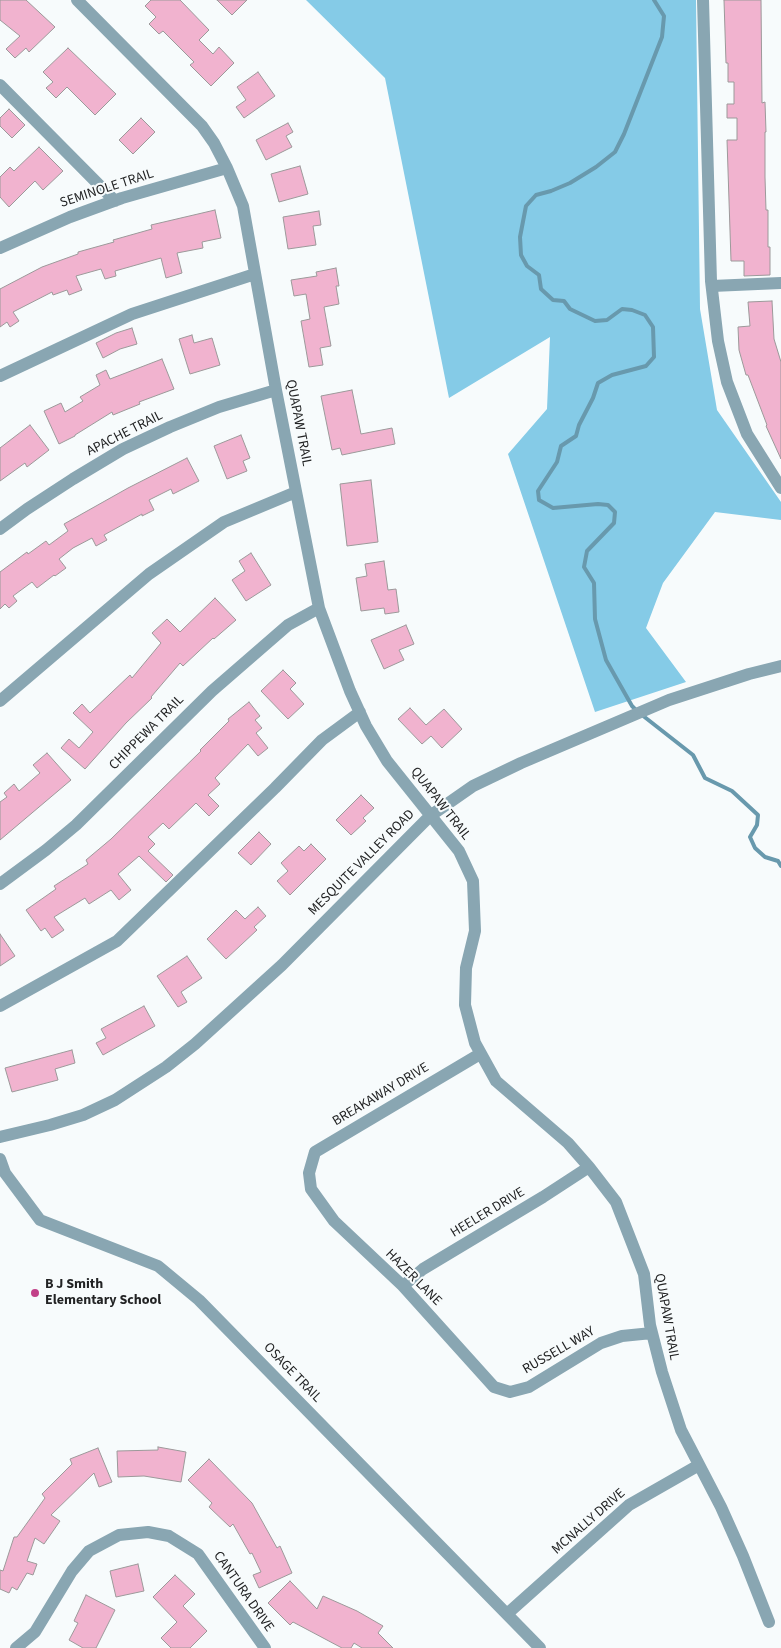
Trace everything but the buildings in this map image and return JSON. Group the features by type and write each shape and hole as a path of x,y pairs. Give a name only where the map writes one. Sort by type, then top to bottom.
{"street":[{"name":"QUAPAW TRAIL","path":"77,0 202,126 228,168 242,206 319,608 366,726 387,761 458,851 473,881 475,931 466,968 465,1005 475,1043 496,1082 568,1143 590,1166 616,1202 644,1274 652,1333 662,1372 681,1430 721,1506 743,1556 768,1622"},
{"path":"703,0 712,286 718,342 728,382 747,434 781,488"},
{"path":"1,86 115,201"},
{"name":"SEMINOLE TRAIL","path":"0,248 70,216 228,168"},
{"path":"0,376 132,314 255,274"},
{"path":"712,286 781,283"},
{"name":"APACHE TRAIL","path":"0,529 73,479 123,449 219,407 276,390"},
{"path":"0,701 149,574 224,522 296,492"},
{"name":"CHIPPEWA TRAIL","path":"0,884 76,825 212,691 288,625 319,608"},
{"name":"MESQUITE VALLEY ROAD","path":"0,1138 83,1115 115,1100 166,1067 195,1044 282,965 430,816 481,782 669,700 749,674 781,666"},
{"path":"0,1006 117,941 322,740 360,712"},
{"name":"BREAKAWAY DRIVE","path":"309,1173 315,1152 480,1054"},
{"name":"OSAGE TRAIL","path":"0,1159 4,1173 40,1220 158,1266 199,1300 540,1648"},
{"name":"HEELER DRIVE","path":"403,1286 423,1268 543,1197 590,1166"},
{"name":"HAZER LANE","path":"309,1173 311,1189 334,1221 403,1286 494,1387 510,1392"},
{"name":"RUSSELL WAY","path":"510,1392 529,1387 601,1343 622,1336 652,1333"},
{"name":"MCNALLY DRIVE","path":"507,1614 629,1505 699,1464"},
{"name":"CANTURA DRIVE","path":"16,1648 35,1632 72,1571 89,1551 118,1535 148,1532 169,1536 198,1554 265,1648"}],"shaded area":[{"path":"306,0 696,0 700,309 717,410 781,502 781,520 715,512 663,583 646,628 686,682 595,712 508,454 547,409 550,337 449,398 385,78"}],"waterway":[{"path":"637,711 632,706 606,660 595,619 594,583 584,567 587,551 614,523 615,512 608,505 598,504 553,508 539,500 538,491 557,462 561,446 576,436 598,383 612,375 646,366 654,357 653,327 645,315 632,310 622,309 607,320 595,321 570,309 564,301 553,300 541,289 539,275 527,266 521,255 520,237 526,206 536,195 570,183 596,167 615,152 624,134 662,37 664,16 654,0"},
{"path":"642,715 693,755 705,778 732,791 758,815 757,825 750,837 755,848 765,857 778,861 781,866"}],"place":[{"name":"B J Smith Elementary School","path":"35,1293"}]}
